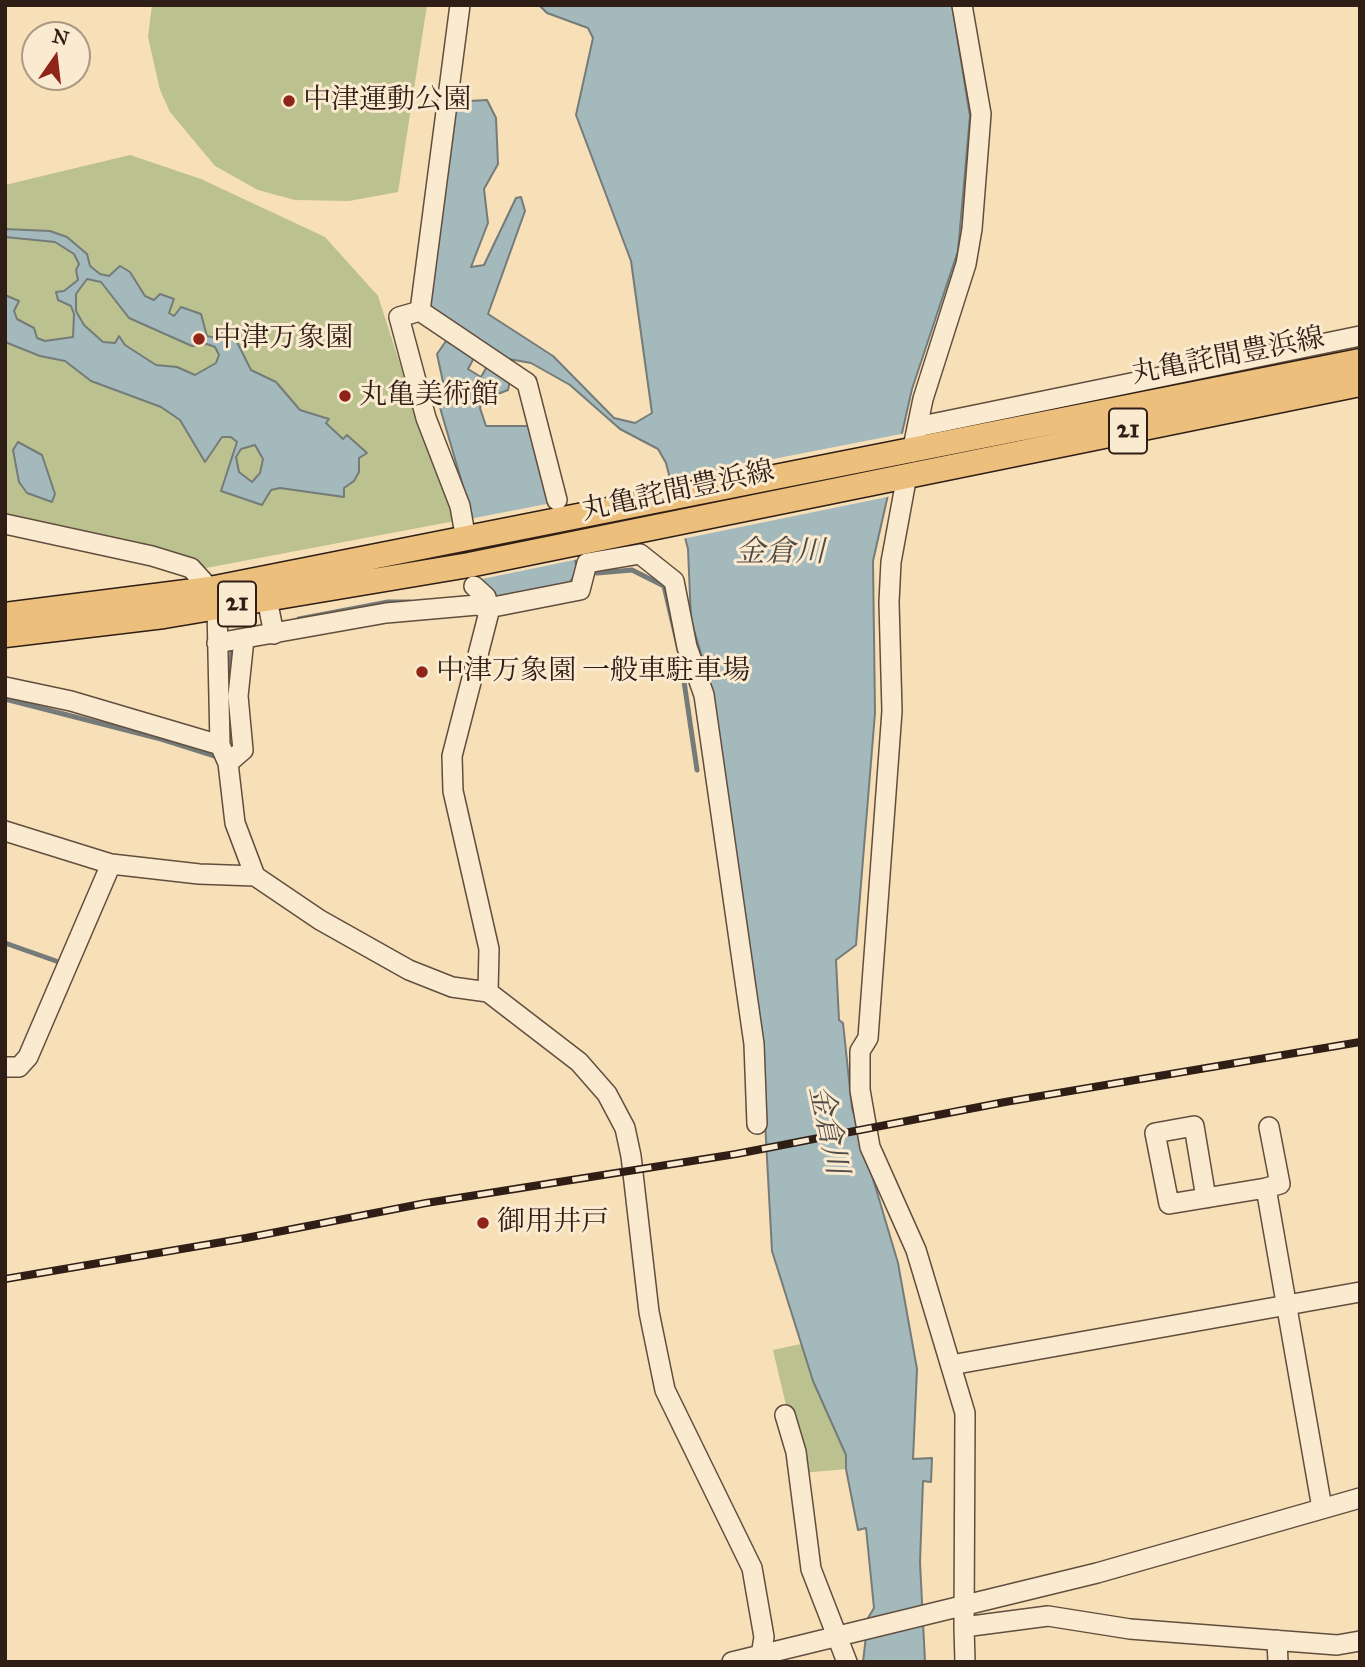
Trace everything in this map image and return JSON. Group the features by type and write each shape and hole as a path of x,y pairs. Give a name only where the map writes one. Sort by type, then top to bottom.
{"main road":[{"name":"丸亀詫間豊浜線","path":"5,615 213,598 271,620 479,589 904,464 1360,361"},
{"name":"丸亀詫間豊浜線","path":"904,464 1360,384"},
{"name":"21","path":"466,540 904,464"},
{"name":"丸亀詫間豊浜線","path":"5,635 213,598 466,540"}],"street":[{"path":"420,311 460,5"},
{"path":"962,5 981,114 972,229 966,264 904,464 891,562 889,602 892,711 868,1038 860,1051 860,1090 870,1147 916,1250 965,1413 965,1662"},
{"path":"466,540 460,506 426,418 399,317 420,311 527,383 557,500"},
{"path":"917,427 1360,335"},
{"path":"5,524 152,556 191,568 213,598 232,641 243,750 223,753 72,701 5,687"},
{"path":"479,589 580,590 587,563 640,554 674,581 687,647 704,695 754,1044 757,1124"},
{"path":"232,641 271,620 305,614 386,613 477,605 479,589"},
{"path":"479,589 476,649 452,756 453,791 489,950 488,992"},
{"path":"232,641 223,753 235,823 255,876"},
{"path":"5,831 111,864 199,874 255,876 320,920 409,970 452,987 488,992 592,1073 625,1128 649,1312 665,1390 752,1568 764,1637 761,1658"},
{"path":"5,1068 19,1067 28,1057 111,864"},
{"path":"1206,1198 1280,1184 1269,1127"},
{"path":"1266,1188 1322,1508"},
{"path":"951,1364 1360,1292"},
{"path":"785,1415 796,1452 811,1569 831,1627 844,1637 847,1662"},
{"path":"963,1617 1110,1570 1360,1498"},
{"path":"732,1662 761,1658 923,1618 1048,1616 1130,1629 1337,1645 1360,1641"},
{"path":"1277,1640 1278,1662"}],"green space":[{"name":"中津運動公園","path":"152,5 427,5 398,192 349,201 295,200 258,190 215,166 170,112 160,90 148,37"},
{"name":"中津万象園","path":"130,155 201,179 325,237 378,296 432,463 438,466 455,521 206,568 123,541 5,515 5,185"},
{"path":"801,1344 813,1381 846,1455 846,1469 802,1473 773,1350"}],"water":[{"name":"金倉川","path":"539,5 952,5 970,116 958,251 912,389 873,561 875,713 856,945 836,960 839,1020 843,1023 852,1108 898,1263 917,1369 913,1459 932,1458 931,1482 923,1481 920,1562 925,1662 863,1662 868,1618 874,1608 866,1528 858,1530 846,1469 846,1455 813,1381 772,1251 765,1121 710,684 691,620 688,549 666,463 658,449 620,429 570,385 531,363 498,357 425,304 452,102 487,100 496,118 498,164 484,189 488,223 471,267 484,265 516,198 521,197 525,211 488,314 553,356 614,418 635,423 652,413 631,261 576,115 593,38 588,28 547,13"},
{"path":"5,229 50,231 67,237 87,254 90,266 100,274 109,276 120,266 130,272 145,296 154,300 160,294 174,299 169,313 174,316 181,307 201,314 207,336 216,338 218,332 226,332 237,342 251,370 276,382 300,410 329,419 326,423 343,439 347,435 367,453 359,458 359,472 354,481 344,488 344,497 280,488 271,490 262,505 221,491 237,442 231,437 222,437 205,462 180,420 161,407 91,381 65,361 40,356 5,342 5,295 19,301 14,311 17,319 34,328 37,338 45,341 73,337 74,314 71,306 58,300 56,292 64,291 78,280 76,270 79,264 74,254 55,242 5,237","holes":["87,279 101,282 129,318 192,346 207,344 215,347 219,355 216,363 195,375 177,367 156,365 125,345 119,336 115,343 103,342 84,325 76,311 76,294","255,445 263,459 260,473 252,482 239,472 236,457 241,449"]},
{"path":"454,339 476,354 468,369 481,377 489,363 511,376 508,390 482,400 480,408 486,426 536,426 575,559 577,571 568,585 492,602 479,580 472,517 436,394 443,382 437,354 446,341 452,344"},
{"path":"18,442 42,455 55,494 52,502 27,493 19,482 13,450"}],"pier":[{"path":"906,433 892,496 682,539 666,480"},
{"path":"557,502 579,559 477,580 469,519"}],"waterway":[{"path":"597,573 632,570 664,586 680,654 697,770"},
{"path":"299,619 388,602 410,602"},
{"path":"231,671 232,646"},
{"path":"5,699 218,755"},
{"path":"5,943 56,961"}],"railway":[{"path":"5,1279 246,1238 426,1203 736,1154 1005,1102 1360,1042"}],"place":[{"name":"中津運動公園","path":"289,101"},
{"name":"中津万象園","path":"199,339"},
{"name":"丸亀美術館","path":"345,396"},
{"name":"中津万象園 一般車駐車場","path":"422,672"},
{"name":"御用井戸","path":"483,1223"}]}
